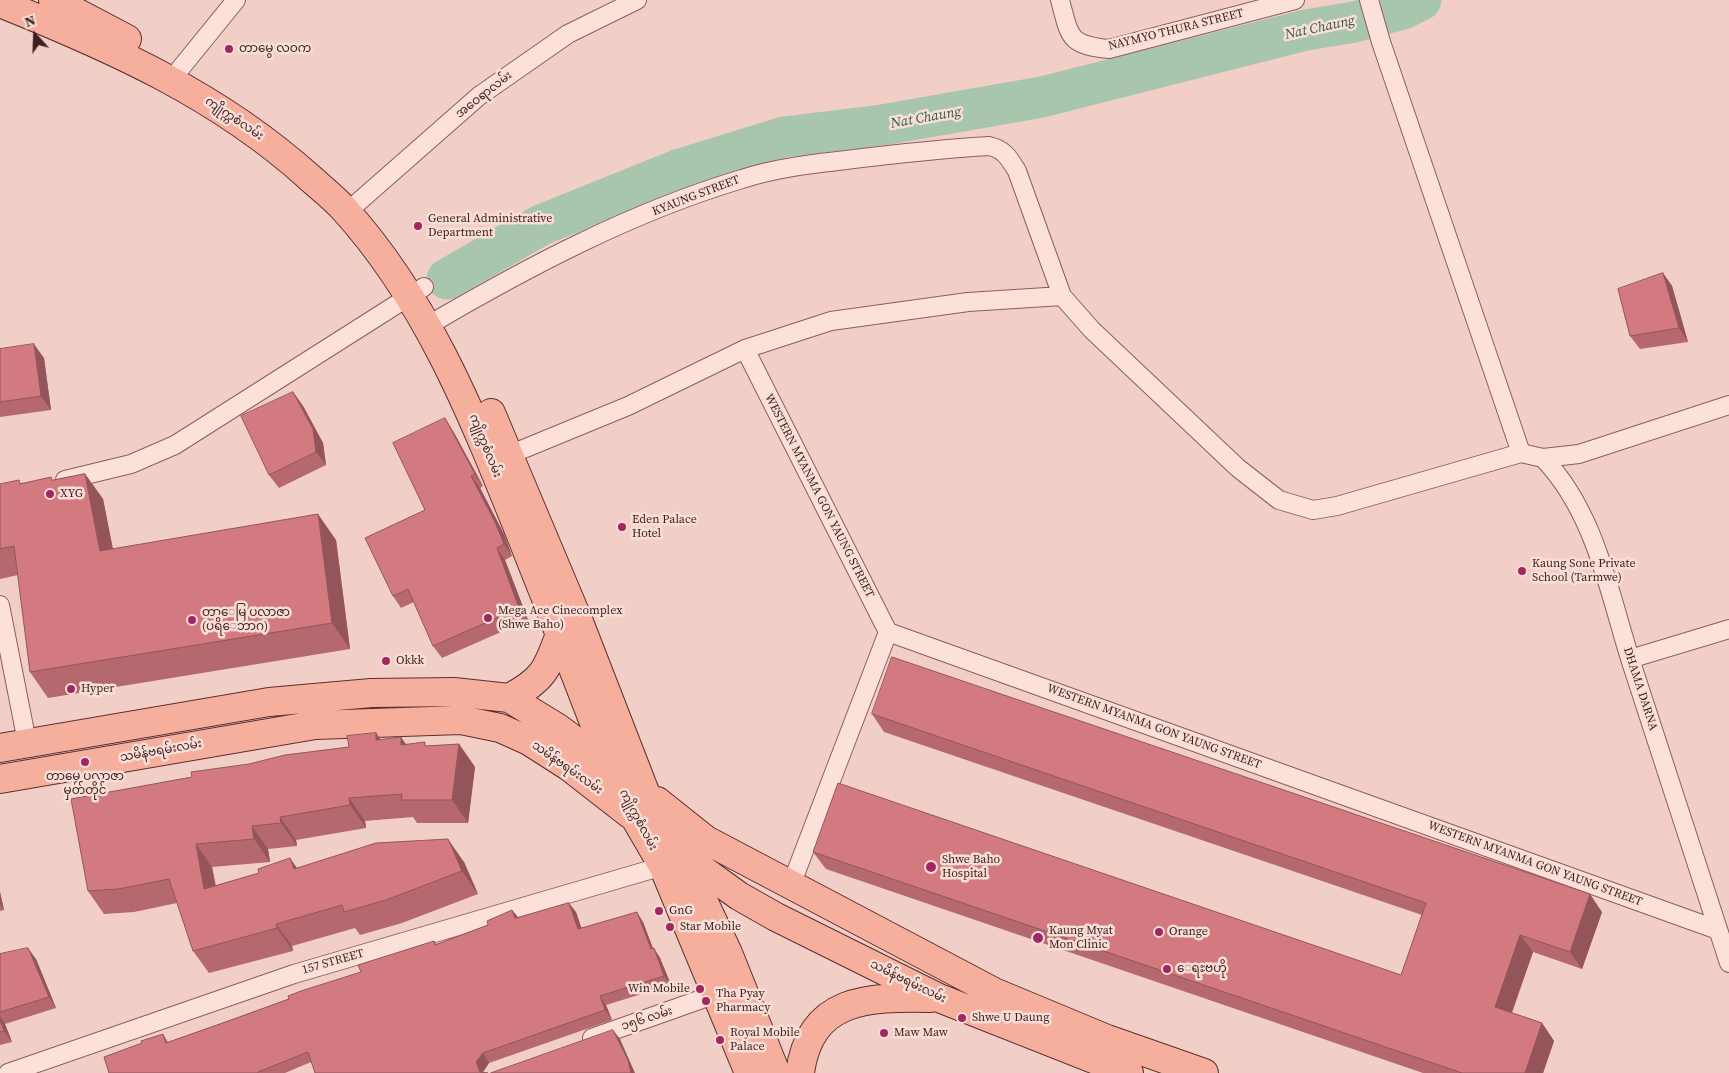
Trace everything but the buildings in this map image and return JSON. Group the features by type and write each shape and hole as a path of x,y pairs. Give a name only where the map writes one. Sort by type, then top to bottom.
{"main road":[{"name":"ကျိုက္ကစံလမ်း","path":"54,0 176,74"},
{"name":"ကျိုက္ကစံလမ်း","path":"0,3 224,92 294,140 353,206 403,253 417,292 478,382 501,459 560,634 612,769 635,818"},
{"name":"ကျိုက္ကစံလမ်း","path":"501,459 580,622 672,860 716,994 749,1073"},
{"path":"509,698 533,685 549,666 560,634"},
{"name":"သမိန်ဗရမ်းလမ်း","path":"0,748 55,737 269,702 371,693 417,692 454,692 509,698 558,728 706,840 994,992 1107,1039 1158,1066 1204,1073"},
{"name":"သမိန်ဗရမ်းလမ်း","path":"0,780 315,725 461,720 500,728 529,741 568,766 635,818 672,860 776,917 939,998 1129,1073"},
{"path":"55,737 58,770"},
{"name":"ကျိုက္ကစံလမ်း","path":"672,860 728,952 776,1073"},
{"path":"800,1073 807,1045 822,1021 846,1005 881,997 939,998"}],"street":[{"path":"176,74 236,0"},
{"name":"အဝေရာလမ်း","path":"353,206 478,96 568,34 637,0"},
{"name":"NAYMYO THURA STREET","path":"1060,0 1069,34 1085,47 1109,49 1296,0"},
{"path":"1369,0 1380,42 1521,453"},
{"name":"KYAUNG STREET","path":"435,321 551,258 616,227 742,178 795,166 920,150 989,146 998,148 1007,155 1017,171 1062,296"},
{"path":"46,483 131,464 168,448 417,292"},
{"path":"501,459 628,406 745,349 832,321 968,302 1062,296 1092,330 1238,468 1279,500 1297,507 1313,510 1338,506 1521,453 1544,458 1579,454 1729,405"},
{"name":"WESTERN MYANMA GON YAUNG STREET","path":"745,349 888,632 1724,928"},
{"name":"DHAMA DARNA","path":"1544,458 1561,479 1598,549 1630,659 1724,928 1729,963"},
{"path":"0,604 27,742"},
{"path":"1630,659 1729,629"},
{"path":"791,885 888,632"},
{"name":"157 STREET","path":"8,1073 294,974 672,860"},
{"name":"၁၅၆ လမ်း","path":"577,1043 716,994"}],"waterway":[{"name":"Nat Chaung","path":"447,279 541,225 680,169 784,137 882,125 1042,97 1306,30 1354,22 1403,9 1421,0"}],"place":[{"name":"တာမွေ လဝက","path":"229,49"},
{"name":"General Administrative Department","path":"418,226"},
{"name":"XYG","path":"50,494"},
{"name":"Eden Palace Hotel","path":"622,527"},
{"name":"Kaung Sone Private School (Tarmwe)","path":"1522,571"},
{"name":"Mega Ace Cinecomplex (Shwe Baho)","path":"488,618"},
{"name":"တာေမြ ပလာဇာ (ပရိေဘာဂ)","path":"192,620"},
{"name":"Okkk","path":"386,661"},
{"name":"Hyper","path":"71,689"},
{"name":"တာမွေ ပလာဇာ မှတ်တိုင်","path":"85,762"},
{"name":"Shwe Baho Hospital","path":"931,867"},
{"name":"GnG","path":"659,911"},
{"name":"Star Mobile","path":"670,927"},
{"name":"Orange","path":"1159,932"},
{"name":"Kaung Myat Mon Clinic","path":"1038,938"},
{"name":"ေရႊဗဟို","path":"1167,969"},
{"name":"Win Mobile","path":"700,989"},
{"name":"Tha Pyay Pharmacy","path":"706,1001"},
{"name":"Shwe U Daung","path":"962,1018"},
{"name":"Maw Maw","path":"884,1033"},
{"name":"Royal Mobile Palace","path":"720,1040"}]}
